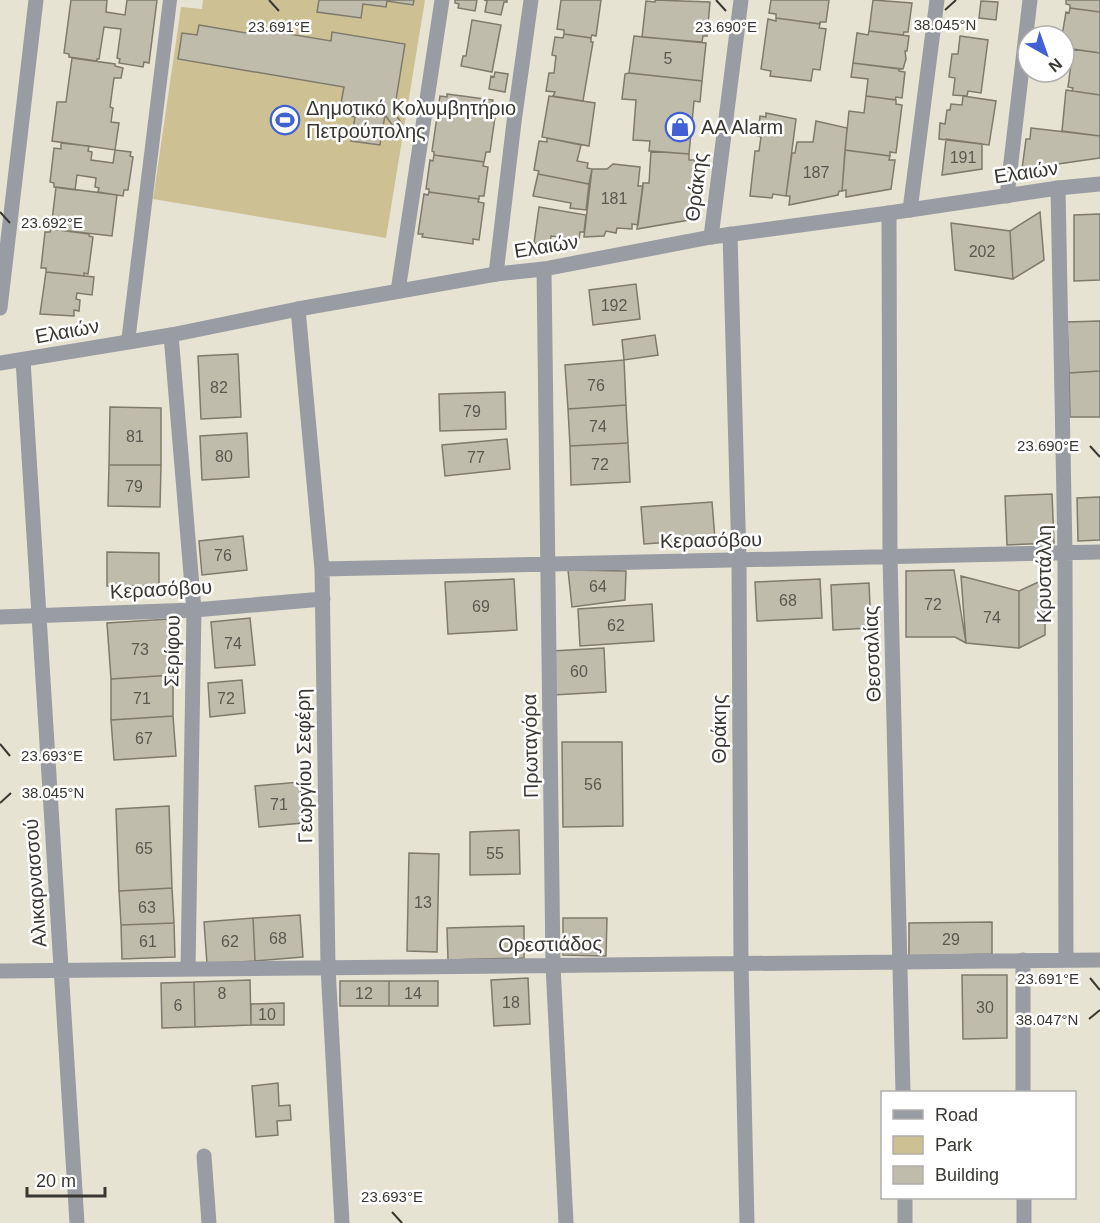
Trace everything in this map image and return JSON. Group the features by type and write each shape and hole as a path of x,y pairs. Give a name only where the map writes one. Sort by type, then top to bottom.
{"street":[{"path":"0,308 36,0"},
{"path":"398,291 442,0"},
{"path":"496,274 531,0"},
{"name":"Θράκης","path":"711,237 741,0"},
{"path":"910,210 937,0"},
{"path":"1007,196 1030,0"},
{"name":"Ελαιών","path":"0,363 171,335 298,309 496,274 544,269 711,237 1100,184"},
{"name":"Κρυστάλλη","path":"1058,188 1065,553 1066,960"},
{"name":"Θεσσαλίας","path":"889,213 890,557 903,1091"},
{"name":"Θράκης","path":"730,234 739,560 741,963 747,1223"},
{"name":"Πρωταγόρα","path":"544,269 553,965 566,1223"},
{"name":"Γεωργίου Σεφέρη","path":"298,309 322,569 328,967 342,1223"},
{"name":"Σερίφου","path":"171,335 194,610 188,969"},
{"name":"Αλικαρνασσού","path":"23,360 77,1223"},
{"name":"Κερασόβου","path":"322,569 1100,552"},
{"name":"Κερασόβου","path":"0,617 194,610 323,599"},
{"path":"1023,960 1023,1091"},
{"name":"Ορεστιάδος","path":"0,971 1100,960"},
{"path":"204,1156 209,1223"},
{"path":"904,1199 905,1223"},
{"path":"1024,1199 1024,1223"}],"lane":[{"path":"128,342 170,0"}],"green space":[{"name":"Δημοτικό Κολυμβητήριο Πετρούπολης","path":"203,0 425,0 386,238 153,199 181,7 202,9"}],"building":[{"path":"71,0 107,0 106,12 125,15 127,0 157,0 149,63 144,62 143,67 119,63 120,59 117,58 121,29 104,27 97,61 69,57 69,54 64,53"},
{"path":"319,0 414,0 413,5 387,1 386,7 363,4 361,18 317,12"},
{"path":"455,0 477,0 475,11 458,8 459,4 455,3"},
{"path":"484,0 507,0 507,2 504,2 501,15 485,12 487,1"},
{"path":"561,0 601,0 596,36 592,35 591,38 564,34 564,30 557,29"},
{"path":"655,0 710,2 707,36 703,36 702,42 642,37 646,1 655,2"},
{"path":"771,0 829,0 826,22 820,22 820,24 776,18 776,14 769,13"},
{"path":"873,0 912,3 908,32 904,32 903,35 869,31"},
{"path":"1066,0 1100,0 1100,12 1070,8"},
{"path":"981,1 998,2 996,20 979,18"},
{"path":"1070,8 1100,12 1100,53 1076,50 1076,24 1064,24 1066,12 1069,13"},
{"path":"776,18 820,24 819,28 826,29 820,70 813,69 811,81 770,76 771,71 761,69 768,19 776,21"},
{"path":"472,20 501,25 492,72 461,66 463,56 466,56"},
{"path":"199,25 252,34 253,28 331,41 332,32 405,44 394,112 402,124 396,130 385,115 380,145 351,141 355,117 339,114 344,87 178,59 182,33 197,35"},
{"path":"869,31 909,36 903,69 853,63 857,33 868,35"},
{"path":"564,34 591,38 593,42 583,101 553,96 555,92 546,91 549,73 554,73 556,56 552,55 555,37 563,38"},
{"path":"634,36 706,43 702,81 629,73"},
{"path":"960,36 988,40 981,93 968,91 967,96 953,95 955,78 949,77 952,54 958,54"},
{"path":"1076,49 1100,53 1100,95 1072,91 1073,88 1068,87 1068,84 1076,84"},
{"path":"72,58 115,64 123,68 121,78 114,78 110,107 113,108 111,122 119,123 115,150 52,141 57,102 66,102"},
{"path":"853,63 899,69 905,72 902,98 896,97 895,100 866,96 868,79 851,77"},
{"path":"495,72 508,74 505,92 489,89 491,76 494,77"},
{"path":"625,74 702,81 700,102 694,101 689,154 649,151 650,141 633,140 636,100 622,99"},
{"path":"1066,90 1100,95 1100,136 1062,131"},
{"path":"447,94 493,100 492,102 497,103 490,152 486,152 484,162 434,155 432,151 440,96 447,97"},
{"path":"549,96 595,103 589,146 542,137"},
{"path":"866,96 896,100 896,104 902,105 896,153 890,152 890,156 845,150 849,111 864,113"},
{"path":"963,96 996,101 989,145 939,139 940,123 945,124 947,110 950,110 951,104 962,105"},
{"path":"766,113 796,119 786,196 773,194 772,198 750,196 755,151 759,151 761,137 758,136 760,116 766,117"},
{"path":"816,121 847,128 842,191 839,191 838,195 789,205 790,196 786,196 792,153 795,153 797,142 813,142"},
{"path":"1031,128 1100,136 1100,158 1022,169 1026,139 1030,139"},
{"path":"547,138 581,145 577,161 588,163 587,168 592,169 589,184 538,174 539,171 534,170 539,141 547,142"},
{"path":"946,139 982,144 982,169 942,175"},
{"path":"61,143 89,146 88,151 92,152 91,160 113,163 115,150 131,152 130,156 133,157 128,190 124,190 123,196 98,192 99,188 95,187 96,178 77,175 75,190 54,187 54,183 50,182 54,148 61,149"},
{"path":"845,150 890,156 889,160 895,160 891,189 846,197 846,190 842,191"},
{"path":"651,151 689,154 689,160 695,160 689,220 637,229 643,183 649,183"},
{"path":"434,155 484,162 483,166 488,167 484,196 479,196 479,199 429,192 429,189 426,189 430,160 433,161"},
{"path":"613,164 640,167 638,186 643,186 638,225 632,224 632,229 617,228 616,233 606,231 604,236 584,237 592,169 607,169"},
{"path":"538,174 589,184 586,210 570,208 571,203 533,196"},
{"path":"56,187 117,195 112,236 51,229"},
{"path":"429,192 479,199 478,202 484,203 479,240 473,239 473,244 422,237 423,234 418,234 424,194 428,195"},
{"path":"539,207 586,215 584,232 580,232 579,239 551,236 550,245 534,243"},
{"path":"1040,212 1044,260 1013,279 1010,231"},
{"path":"1100,214 1100,280 1074,281 1074,215"},
{"path":"951,223 1010,231 1013,279 955,270"},
{"path":"51,229 89,234 93,237 88,274 84,273 84,276 46,272 46,268 41,268 45,232 50,232"},
{"path":"46,272 94,277 92,295 77,293 76,299 80,300 79,311 74,310 74,316 40,314"},
{"path":"636,284 640,319 593,325 589,290"},
{"path":"1100,321 1100,371 1069,373 1067,322"},
{"path":"655,335 658,355 624,360 622,340"},
{"path":"238,354 241,417 201,419 198,356"},
{"path":"624,360 626,405 568,409 565,365"},
{"path":"1100,371 1100,417 1070,417 1069,373"},
{"path":"505,392 506,429 440,431 439,394"},
{"path":"626,405 628,443 570,446 568,409"},
{"path":"110,407 161,408 161,465 109,465"},
{"path":"247,433 249,477 202,480 200,436"},
{"path":"507,439 510,469 445,476 442,445"},
{"path":"628,443 630,482 571,485 570,446"},
{"path":"109,465 161,465 160,507 108,506"},
{"path":"1052,494 1054,543 1007,545 1005,496"},
{"path":"1100,497 1100,540 1078,541 1077,498"},
{"path":"712,502 715,539 644,544 641,507"},
{"path":"243,536 247,570 202,575 199,541"},
{"path":"107,552 159,553 159,586 107,586"},
{"path":"568,570 626,571 625,600 572,607"},
{"path":"954,570 966,643 955,637 906,637 906,571"},
{"path":"961,576 1019,591 1019,648 966,643"},
{"path":"514,579 517,630 448,634 445,582"},
{"path":"820,579 822,618 757,621 755,582"},
{"path":"1045,579 1045,635 1019,648 1019,591"},
{"path":"869,583 871,628 833,630 831,585"},
{"path":"652,604 654,641 580,646 578,609"},
{"path":"250,618 255,665 215,668 211,622"},
{"path":"169,619 173,675 111,679 107,623"},
{"path":"604,648 606,692 553,695 552,651"},
{"path":"173,675 173,716 111,720 111,679"},
{"path":"242,680 245,713 210,717 208,683"},
{"path":"173,716 176,756 114,760 111,720"},
{"path":"562,742 622,742 623,826 563,827"},
{"path":"300,782 303,823 259,827 255,786"},
{"path":"169,806 172,888 119,891 116,809"},
{"path":"519,830 520,874 470,875 470,832"},
{"path":"409,853 439,854 437,952 407,951"},
{"path":"172,888 174,923 121,925 119,891"},
{"path":"300,915 303,957 255,961 253,918"},
{"path":"253,918 255,961 207,964 204,922"},
{"path":"563,918 607,918 606,956 563,955"},
{"path":"992,922 992,954 909,956 909,923"},
{"path":"174,923 175,957 122,959 121,925"},
{"path":"524,926 524,958 448,960 447,928"},
{"path":"962,975 1007,975 1007,1038 963,1039"},
{"path":"528,978 530,1024 494,1026 491,980"},
{"path":"250,980 251,1025 195,1027 194,982"},
{"path":"340,981 389,981 389,1006 340,1006"},
{"path":"389,981 438,981 438,1006 389,1006"},
{"path":"194,982 195,1027 162,1028 161,983"},
{"path":"284,1003 284,1025 251,1025 251,1004"},
{"path":"278,1083 279,1106 290,1105 291,1120 277,1121 278,1135 256,1137 252,1086"}],"place":[{"name":"Δημοτικό Κολυμβητήριο Πετρούπολης","path":"285,120"},
{"name":"AA Alarm","path":"680,127"}]}
